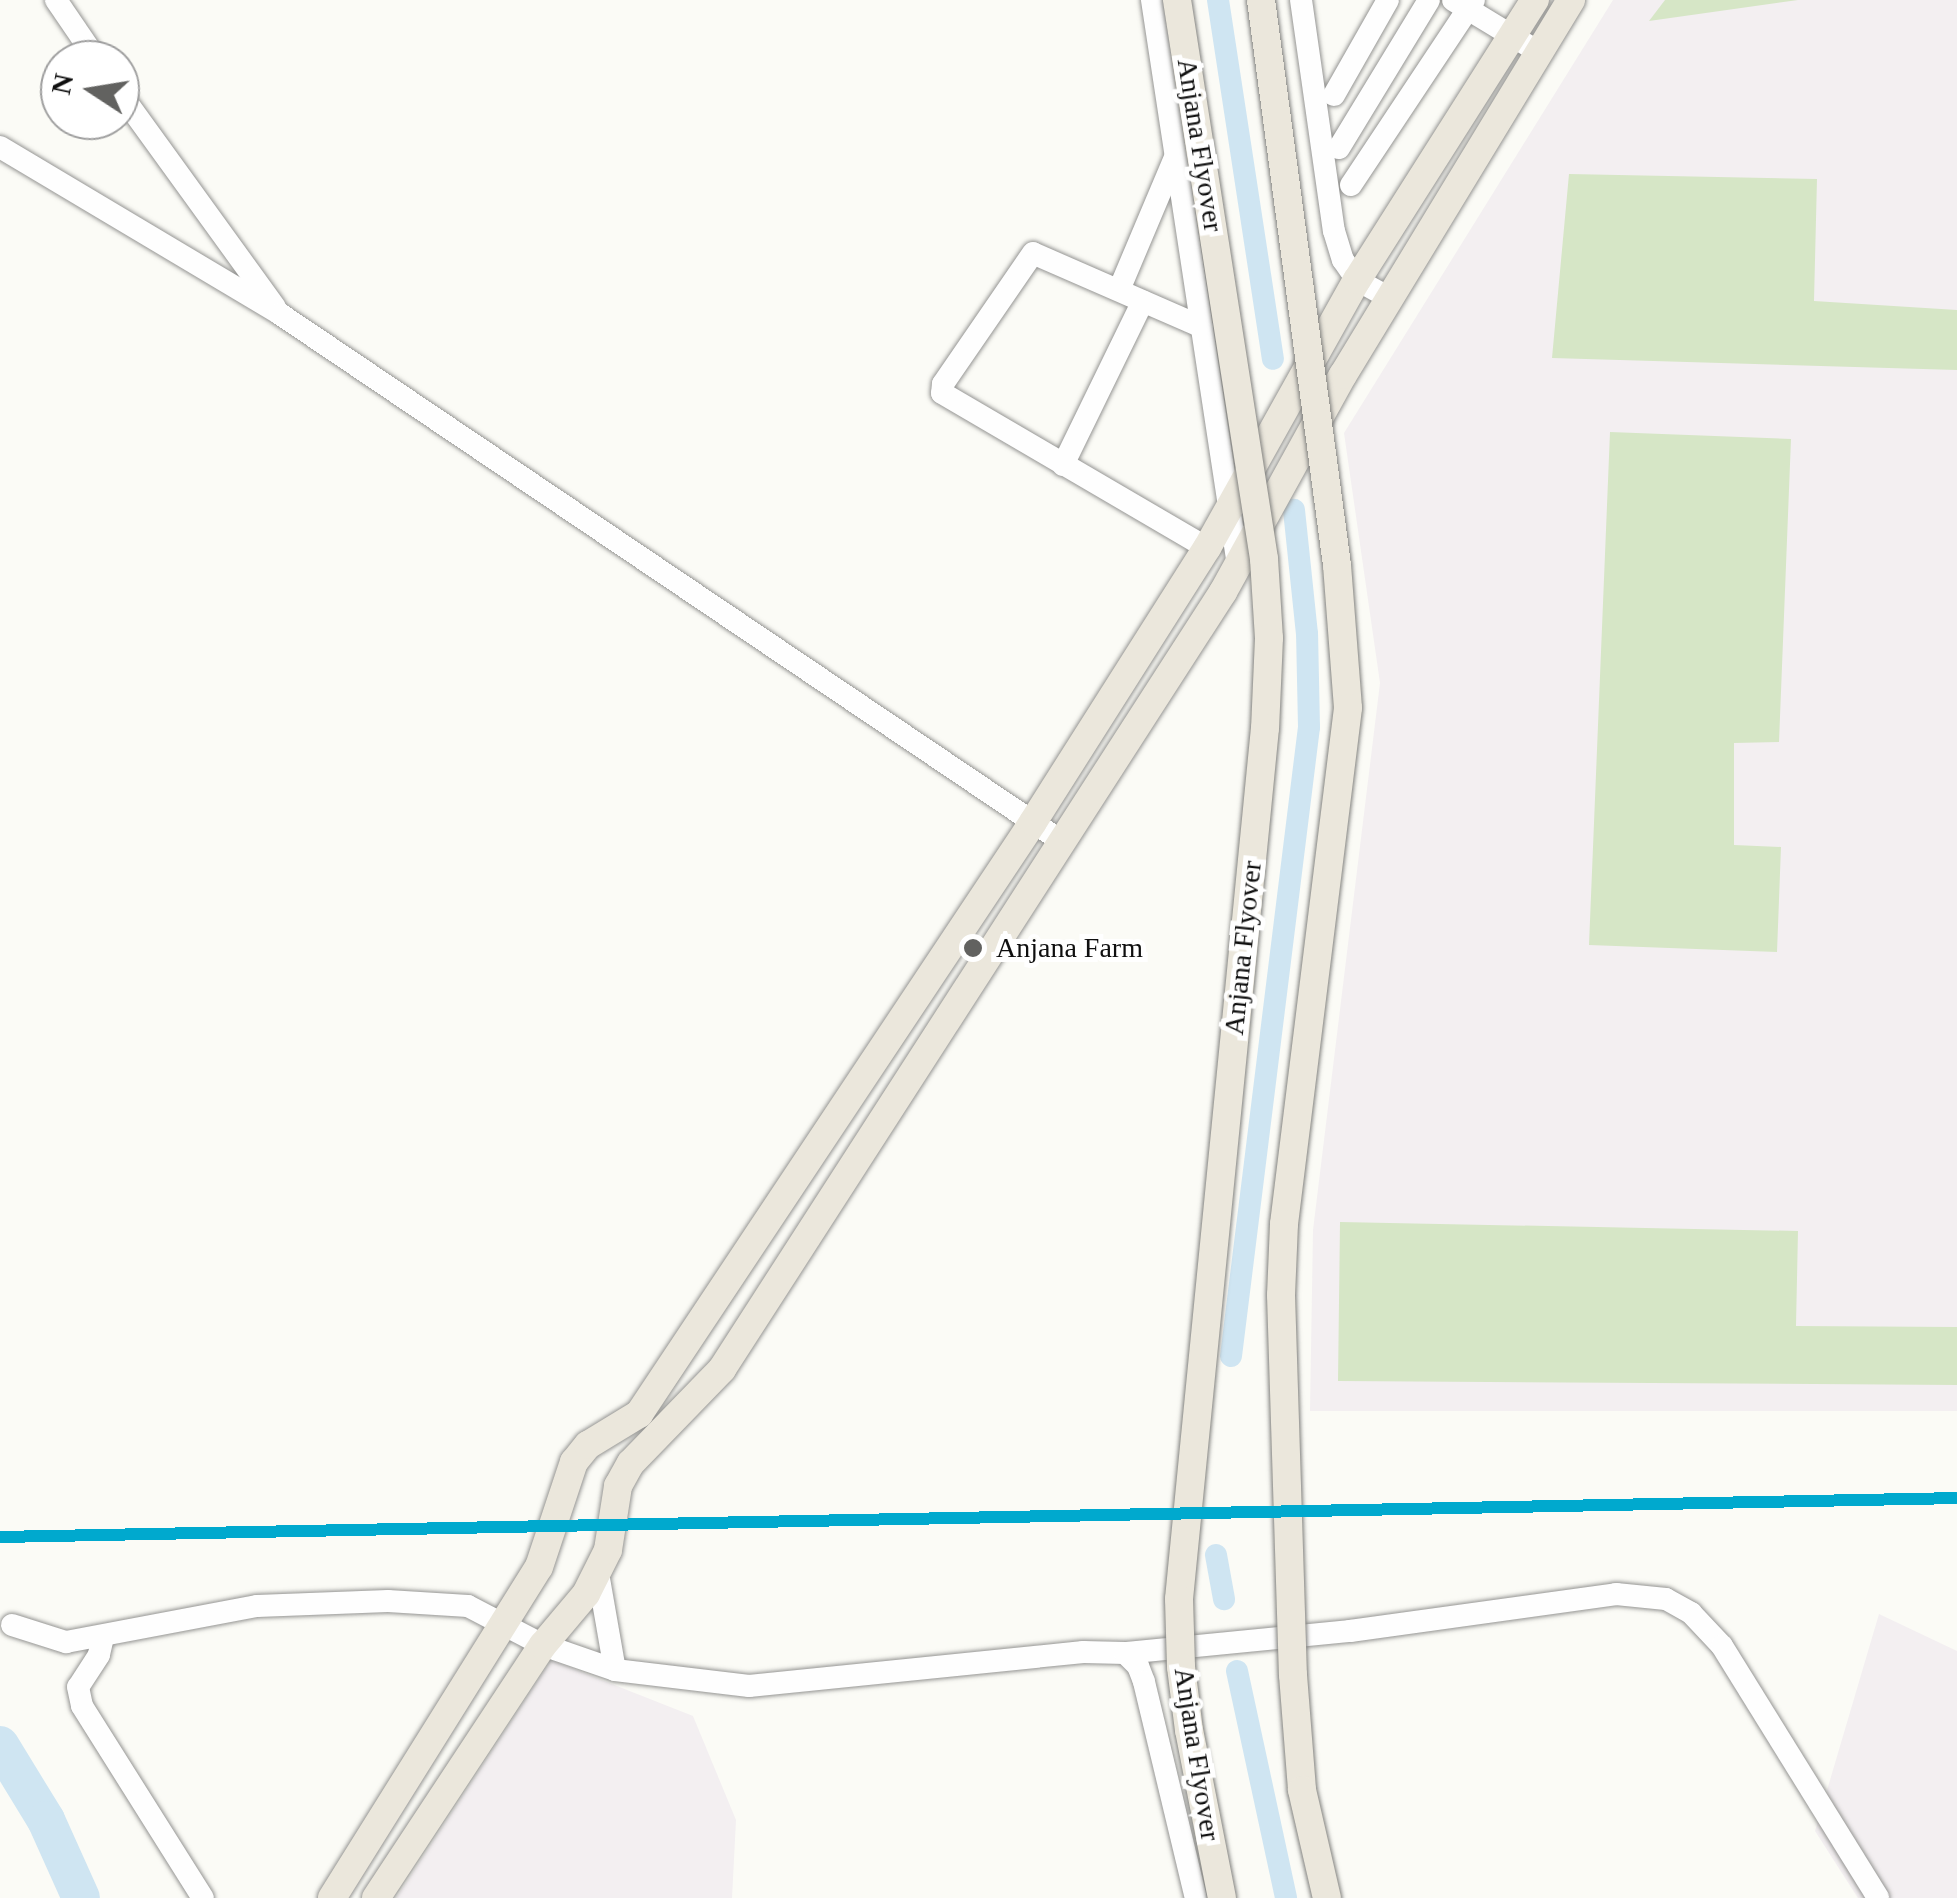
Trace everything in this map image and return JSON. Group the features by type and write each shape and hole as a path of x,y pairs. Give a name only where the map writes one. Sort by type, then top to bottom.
{"main road":[{"name":"Anjana Flyover","path":"1177,0 1264,558 1268,638 1263,748 1179,1599 1180,1667 1189,1730 1222,1898"},
{"path":"1261,0 1337,566 1348,708 1284,1224 1282,1296 1292,1675 1302,1790 1327,1898"},
{"path":"332,1898 506,1623 551,1542 574,1462 588,1445 639,1414 1032,822 1207,548 1357,280 1535,0"},
{"path":"376,1898 543,1645 586,1594 608,1550 618,1486 630,1463 722,1369 1064,843 1238,566 1388,298 1571,0"}],"street":[{"path":"56,0 84,40"},
{"path":"1152,0 1238,566"},
{"path":"1301,0 1334,231 1343,260 1357,280 1388,298"},
{"path":"1334,95 1388,0"},
{"path":"1339,148 1430,0"},
{"path":"1351,185 1465,3 1537,51"},
{"path":"140,121 280,314"},
{"path":"0,147 280,314 1064,843"},
{"path":"1119,290 1176,155"},
{"path":"1202,327 1033,253 943,384 948,398 1207,548"},
{"path":"1063,465 1143,301"},
{"path":"598,1572 615,1670"},
{"path":"12,1625 66,1642 257,1606 369,1602 468,1606 543,1645 615,1670 687,1682 749,1686 1083,1652 1125,1652 1350,1631 1616,1594 1666,1599 1692,1613 1722,1646 1878,1898"},
{"path":"103,1637 100,1655 78,1687 82,1706 203,1898"},
{"path":"1125,1652 1138,1666 1144,1682 1196,1898"}],"shaded area":[{"path":"1613,0 1957,0 1957,1411 1310,1411 1313,1230 1380,683 1344,433"},
{"path":"1879,1614 1957,1651 1957,1898 1858,1898 1815,1831"},
{"path":"551,1660 693,1716 736,1820 732,1898 396,1898"}],"green space":[{"path":"1665,0 1798,0 1649,21"},
{"path":"1569,174 1817,179 1814,301 1957,310 1957,370 1552,358"},
{"path":"1610,432 1791,439 1779,742 1734,743 1734,845 1781,847 1777,952 1589,945"},
{"path":"1340,1222 1798,1231 1796,1326 1957,1327 1957,1385 1338,1381"}],"waterway":[{"path":"1218,0 1273,359"},
{"path":"1231,1356 1309,727 1307,634 1294,510"},
{"path":"1216,1555 1224,1599"},
{"path":"1237,1671 1286,1898"},
{"path":"0,1745 46,1820 81,1898"}],"transit line":[{"path":"0,1537 1957,1498"}],"place":[{"name":"Anjana Farm","path":"973,948"}]}
